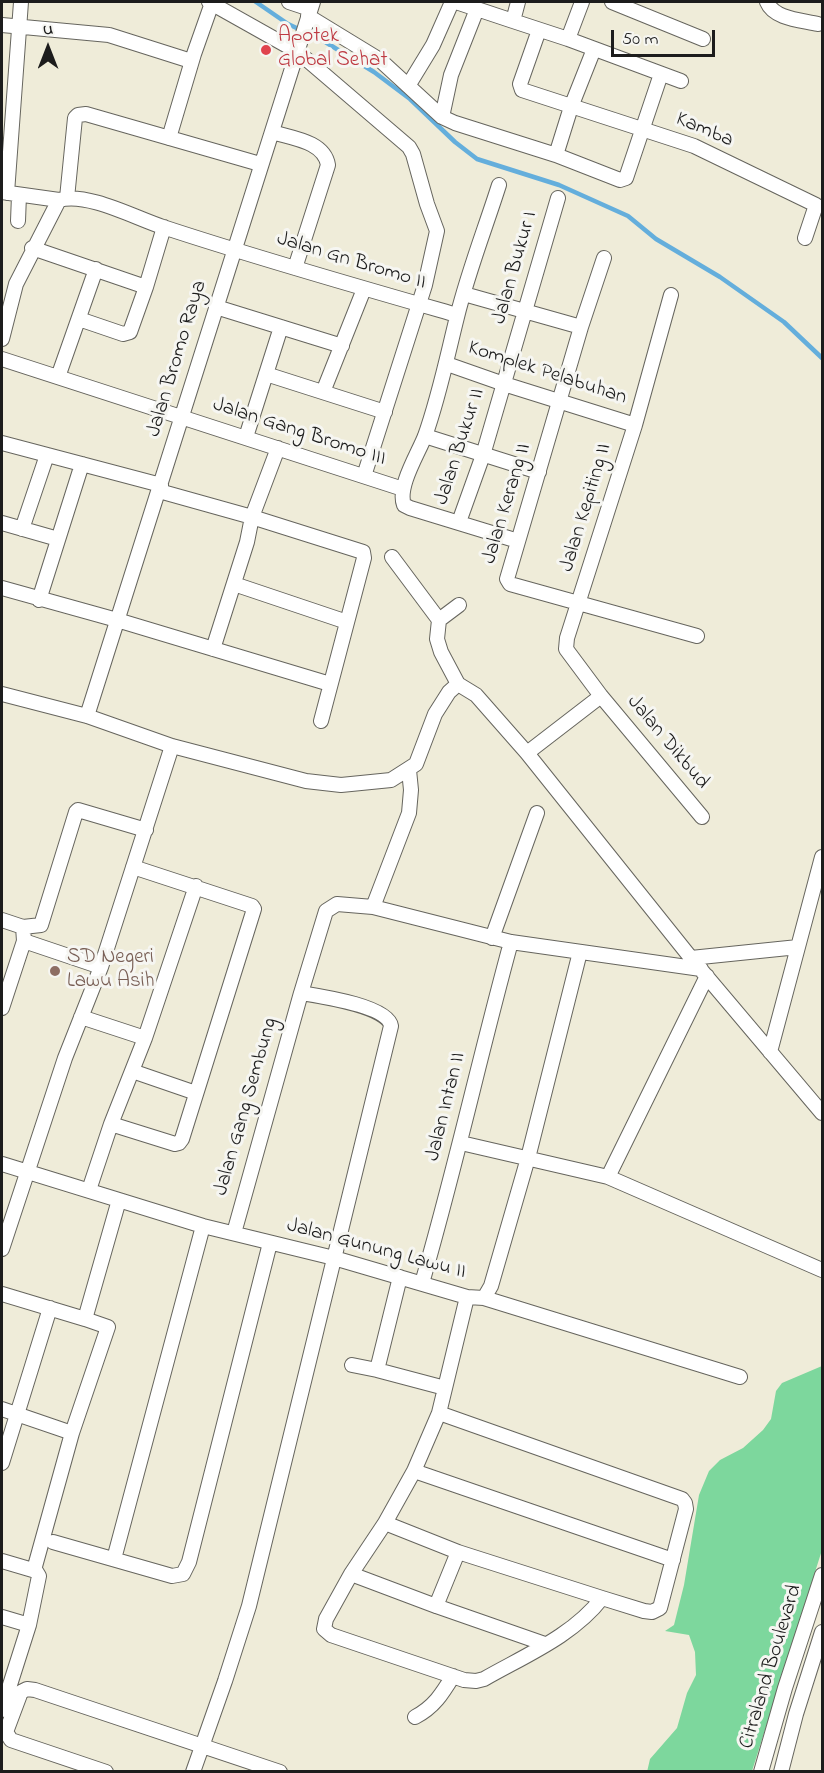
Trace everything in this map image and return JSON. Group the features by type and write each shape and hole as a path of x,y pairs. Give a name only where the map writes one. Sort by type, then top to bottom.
{"street":[{"path":"18,221 9,193 21,2"},
{"path":"169,138 210,2 299,49 409,147 437,231 419,301 364,476"},
{"path":"289,2 380,60 442,117 623,180 626,178 661,74"},
{"path":"408,86 434,45 454,2"},
{"name":"Kamba","path":"454,2 568,39 681,81"},
{"path":"513,21 518,2"},
{"path":"568,39 582,2"},
{"path":"612,2 703,39"},
{"path":"767,2 772,10 779,14 818,24"},
{"path":"442,117 451,75 477,9"},
{"name":"Jalan Bromo Raya","path":"87,716 309,13"},
{"path":"2,26 109,35 192,61"},
{"name":"Kamba","path":"539,30 520,87 522,90 694,146 816,206 805,238"},
{"path":"556,155 571,107 594,49"},
{"path":"2,339 16,284 32,248 63,199 75,118 78,115 86,114 260,164"},
{"path":"272,132 315,145 327,159 328,165 296,268"},
{"path":"499,185 457,315 447,364 425,435 403,489 402,499 404,505 518,541"},
{"name":"Jalan Gn Bromo II","path":"9,193 89,201 296,268 364,289 419,301 457,315"},
{"name":"Jalan Bukur I","path":"504,384 558,198"},
{"path":"79,319 128,334 132,329 164,227"},
{"path":"32,248 146,287"},
{"name":"Jalan Kerang II","path":"578,603 508,582 507,577 581,327 604,258"},
{"path":"58,377 96,269"},
{"path":"323,393 364,289"},
{"path":"464,294 581,327"},
{"name":"Jalan Kepiting II","path":"578,603 635,425 670,295"},
{"path":"216,307 342,346"},
{"path":"246,437 281,327"},
{"name":"Jalan Gang Bromo III","path":"2,358 403,489"},
{"name":"Komplek Pelabuhan","path":"447,364 635,425"},
{"path":"266,374 385,412"},
{"name":"Jalan Bukur II","path":"459,522 483,455 504,384"},
{"path":"425,435 539,472"},
{"path":"2,443 82,464 363,552 364,558 321,721"},
{"path":"213,650 247,542 252,517 278,448"},
{"path":"22,529 47,455"},
{"path":"39,600 82,464"},
{"path":"2,523 58,539"},
{"path":"392,557 439,620 437,639 441,652 458,684 476,695 527,753 691,958 822,1113"},
{"path":"234,584 347,622"},
{"path":"2,588 330,684"},
{"path":"578,603 697,636"},
{"name":"Jalan Dikbud","path":"578,603 567,638 566,649 601,696 702,817"},
{"path":"439,620 459,605"},
{"path":"2,694 87,716 172,746 306,781 341,784 391,780 409,770 416,764 435,714 443,700 458,684"},
{"name":"Jalan Dikbud","path":"527,753 601,696"},
{"path":"2,1247 65,1058 101,968 172,746"},
{"path":"373,907 409,813 411,790 409,770"},
{"path":"2,1008 28,937 41,925 78,810 146,830"},
{"path":"492,938 537,813"},
{"path":"770,1052 822,857"},
{"path":"111,1124 175,1144 182,1139 254,909 252,906 196,886 133,867"},
{"path":"89,1190 111,1124 145,1038 196,886"},
{"name":"Jalan Gang Sembung","path":"234,1233 326,911 337,904 373,907 511,942 704,973"},
{"path":"2,920 28,937 101,968"},
{"name":"Jalan Intan II","path":"422,1283 461,1143 486,1034 511,942"},
{"path":"691,958 798,947"},
{"path":"484,1298 491,1286 528,1158 580,952"},
{"path":"608,1178 704,973"},
{"path":"192,1772 249,1606 391,1024 385,1016 352,1003 301,993"},
{"path":"81,1017 145,1038"},
{"path":"132,1071 196,1093"},
{"path":"461,1143 608,1178 822,1270"},
{"name":"Jalan Gunung Lawu II","path":"2,1164 203,1226 334,1258 467,1297 484,1298 740,1377"},
{"path":"85,1319 119,1200"},
{"path":"114,1559 203,1226"},
{"path":"53,1542 172,1575 183,1574 189,1562 270,1243"},
{"path":"377,1370 400,1277"},
{"path":"2,1294 108,1327 72,1433 36,1572 29,1625 2,1710"},
{"path":"467,1297 439,1413 414,1471 385,1523 351,1574 326,1618 324,1629 326,1632 470,1682 484,1679 545,1644 585,1618 602,1598"},
{"path":"2,1463 51,1308"},
{"path":"352,1365 445,1388"},
{"path":"2,1409 72,1433"},
{"path":"385,1523 458,1552 644,1611 657,1611 663,1603 686,1509 682,1499 439,1413"},
{"path":"414,1471 673,1560"},
{"path":"436,1606 458,1552"},
{"path":"2,1561 36,1572"},
{"path":"351,1574 545,1644"},
{"name":"Citraland Boulevard","path":"761,1772 822,1575"},
{"path":"2,1617 29,1625"},
{"name":"Citraland Boulevard","path":"781,1772 796,1714 822,1632"},
{"path":"415,1717 428,1710 439,1699 453,1676"},
{"path":"106,1772 15,1742 7,1737 4,1731 18,1696 23,1690 27,1689 280,1772"}],"green space":[{"path":"822,1366 822,1550 752,1771 647,1772 650,1759 677,1728 687,1693 696,1675 695,1652 689,1635 665,1631 674,1625 684,1585 699,1495 709,1471 720,1460 743,1448 763,1430 771,1419 776,1391 782,1383"}],"waterway":[{"path":"256,2 288,24 322,40 374,72 410,99 455,142 477,159 559,185 628,216 656,239 720,277 784,322 822,358"}],"place":[{"name":"Apotek Global Sehat","path":"266,50"},
{"name":"SD Negeri Lawu Asih","path":"55,971"}]}
